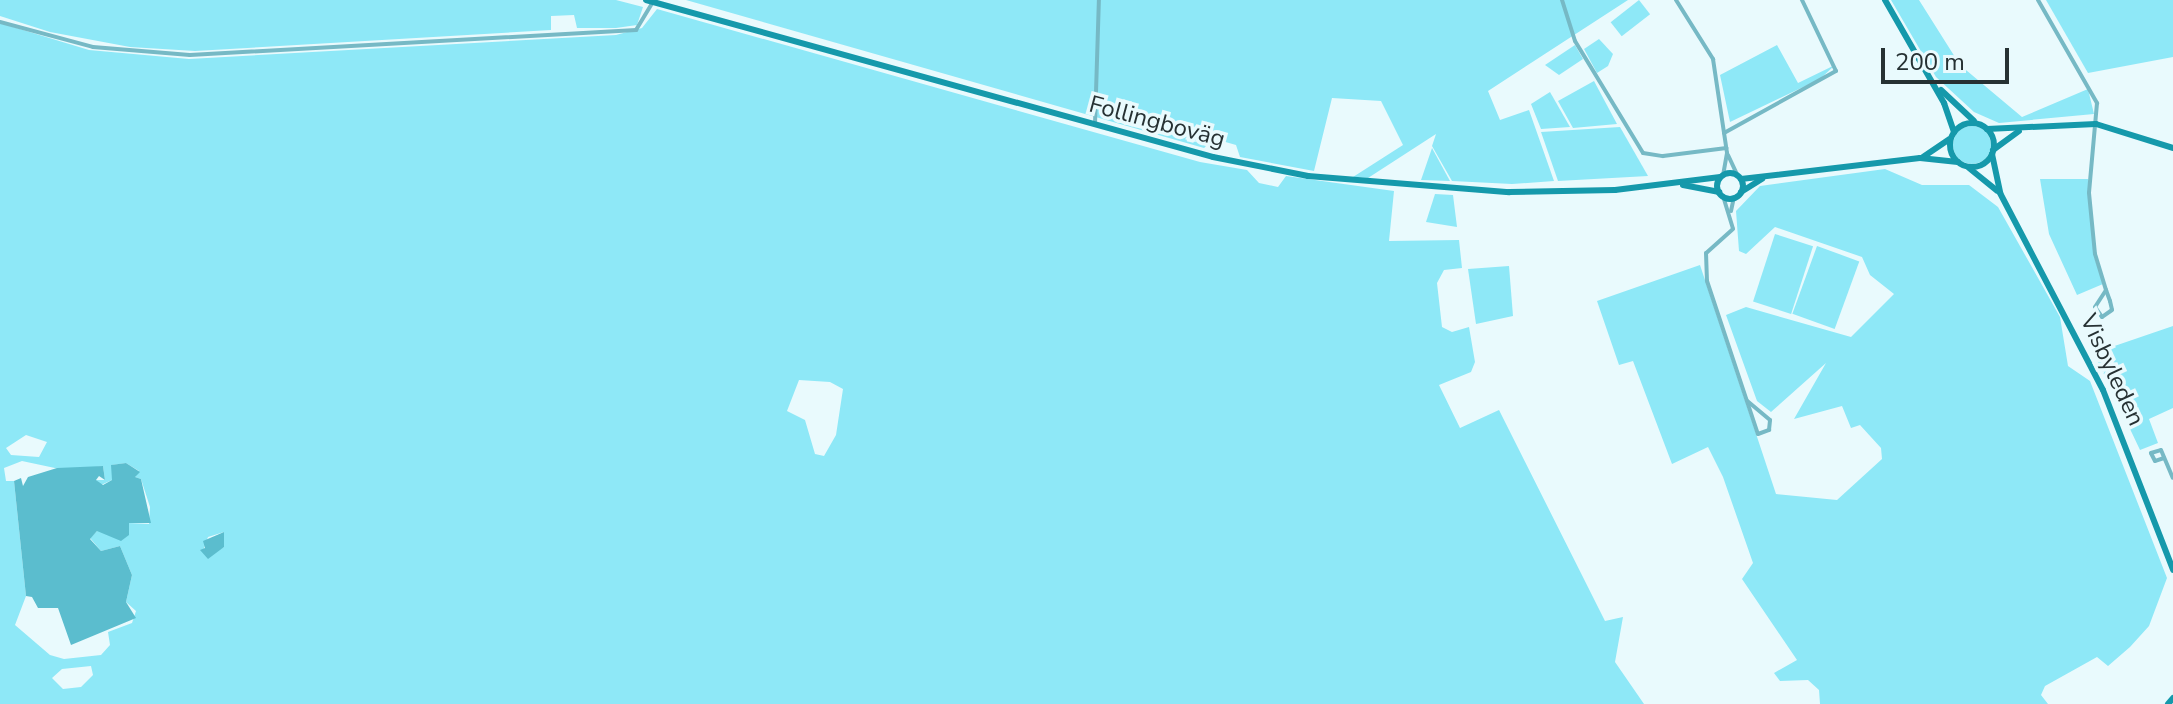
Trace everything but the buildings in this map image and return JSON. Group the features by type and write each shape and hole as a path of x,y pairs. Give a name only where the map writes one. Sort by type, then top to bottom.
{"main road":[{"path":"1885,0 1931,78 1958,162"},
{"name":"Follingboväg","path":"650,1 1213,157 1354,183 1509,192 1671,184 1722,176 1739,178"},
{"path":"1931,78 1987,129 2096,124 2173,148"},
{"path":"1920,158 1977,123"},
{"path":"1987,129 1992,152"},
{"path":"1738,195 1739,178 1776,173 1920,158 1958,162 1966,166 1981,165 1992,152 2022,129"},
{"name":"Visbyleden","path":"1992,152 2000,193 2103,390 2173,570"},
{"name":"Visbyleden","path":"1966,166 2000,193"},
{"path":"1738,195 1776,173"},
{"path":"1721,194 1722,176"},
{"name":"Follingboväg","path":"1671,184 1738,195"},
{"path":"2168,704 2173,698"}],"street":[{"path":"1095,124 1099,0"},
{"path":"1562,0 1575,41 1643,153 1663,156 1726,150"},
{"path":"1676,0 1713,59 1726,150 1722,176"},
{"path":"1724,133 1836,71 1802,0"},
{"path":"2038,0 2094,94 2096,124 2089,193 2095,254 2106,290 2112,310 2102,317 2095,307 2106,290"},
{"path":"0,22 125,53 204,55 636,30 650,1"},
{"path":"1726,150 1739,178"},
{"path":"1721,194 1731,213"},
{"path":"1738,195 1731,213 1732,232 1710,247 1704,263 1747,401 1758,434 1769,430 1770,420 1747,401"},
{"path":"2164,458 2173,478"}],"shaded area":[{"path":"0,0 616,0 643,7 637,25 616,28 577,28 574,15 551,16 551,30 195,51 130,47 50,32 0,16"},
{"path":"686,0 1628,0 1488,91 1500,120 1529,110 1554,181 1512,184 1452,181 1432,146 1436,134 1368,178 1353,177 1403,145 1381,101 1332,98 1314,171 1240,157 1236,145 1215,139 1204,148"},
{"path":"1639,0 1650,14 1622,36 1611,22"},
{"path":"1891,0 1919,0 1960,65 2022,117 2088,89 2094,114 1999,123 1974,112 1936,77"},
{"path":"2046,0 2173,0 2173,57 2088,73"},
{"path":"657,9 1200,162 1247,170 1259,183 1278,187 1286,176 1394,191 1389,241 1459,240 1462,268 1444,270 1437,283 1442,327 1452,332 1469,327 1475,362 1471,372 1439,385 1460,428 1499,410 1605,621 1623,617 1615,662 1644,704 0,704 0,23 89,50 189,59 616,35 642,28","holes":["799,380 830,382 843,389 836,435 824,456 815,454 805,420 787,411","26,435 47,442 39,457 11,455 6,448","22,461 69,471 103,466 105,480 96,480 101,485 112,480 112,465 126,463 139,471 135,477 141,479 150,507 149,524 129,523 127,529 97,531 90,538 101,551 120,546 132,575 126,602 136,611 132,623 108,632 110,645 101,655 64,659 50,655 15,625 26,596 14,481 6,481 4,468","224,532 224,547 210,554 203,551 208,537","91,666 93,675 81,687 63,689 52,678 62,669"]},
{"path":"1599,39 1613,54 1608,66 1597,73 1584,49"},
{"path":"1575,45 1583,59 1559,75 1545,65"},
{"path":"1777,45 1798,83 1835,65 1820,79 1730,122 1720,75"},
{"path":"1594,81 1617,124 1573,128 1558,101"},
{"path":"1550,92 1570,127 1541,129 1531,104"},
{"path":"1972,126 1985,132 1991,145 1985,158 1972,164 1959,158 1953,145 1959,132"},
{"path":"1620,127 1648,176 1558,181 1541,132"},
{"path":"1432,148 1450,181 1421,180"},
{"path":"1885,169 1922,185 1969,185 1998,207 2060,317 2068,366 2090,381 2167,578 2149,626 2130,647 2108,666 2097,657 2045,686 2041,695 2048,704 1820,704 1819,690 1808,680 1780,681 1774,673 1797,660 1742,579 1753,563 1723,477 1708,447 1672,464 1633,361 1619,365 1597,301 1700,265 1776,494 1837,500 1882,459 1881,448 1860,425 1851,428 1842,406 1794,419 1826,363 1771,412 1757,401 1726,315 1746,307 1851,337 1894,294 1870,275 1862,257 1775,227 1746,254 1739,251 1736,211 1760,186"},
{"path":"2040,179 2088,179 2094,256 2103,284 2077,295 2049,234"},
{"path":"1435,194 1453,195 1457,227 1426,222"},
{"path":"1775,234 1813,246 1791,314 1753,302"},
{"path":"1817,246 1859,261 1835,329 1792,314"},
{"path":"1509,266 1513,316 1476,324 1468,269"},
{"path":"2173,326 2173,408 2149,419 2158,443 2140,450 2094,353"},
{"path":"126,463 140,472 135,477 141,479 151,523 129,523 129,535 121,541 97,531 90,539 101,551 120,546 132,575 126,602 136,618 71,645 58,608 38,608 32,597 26,596 14,481 21,478 23,486 28,477 57,468 103,466 105,480 99,476 96,480 103,485 112,480 111,465"},
{"path":"224,532 224,547 208,559 200,550 205,548 203,541"}]}
